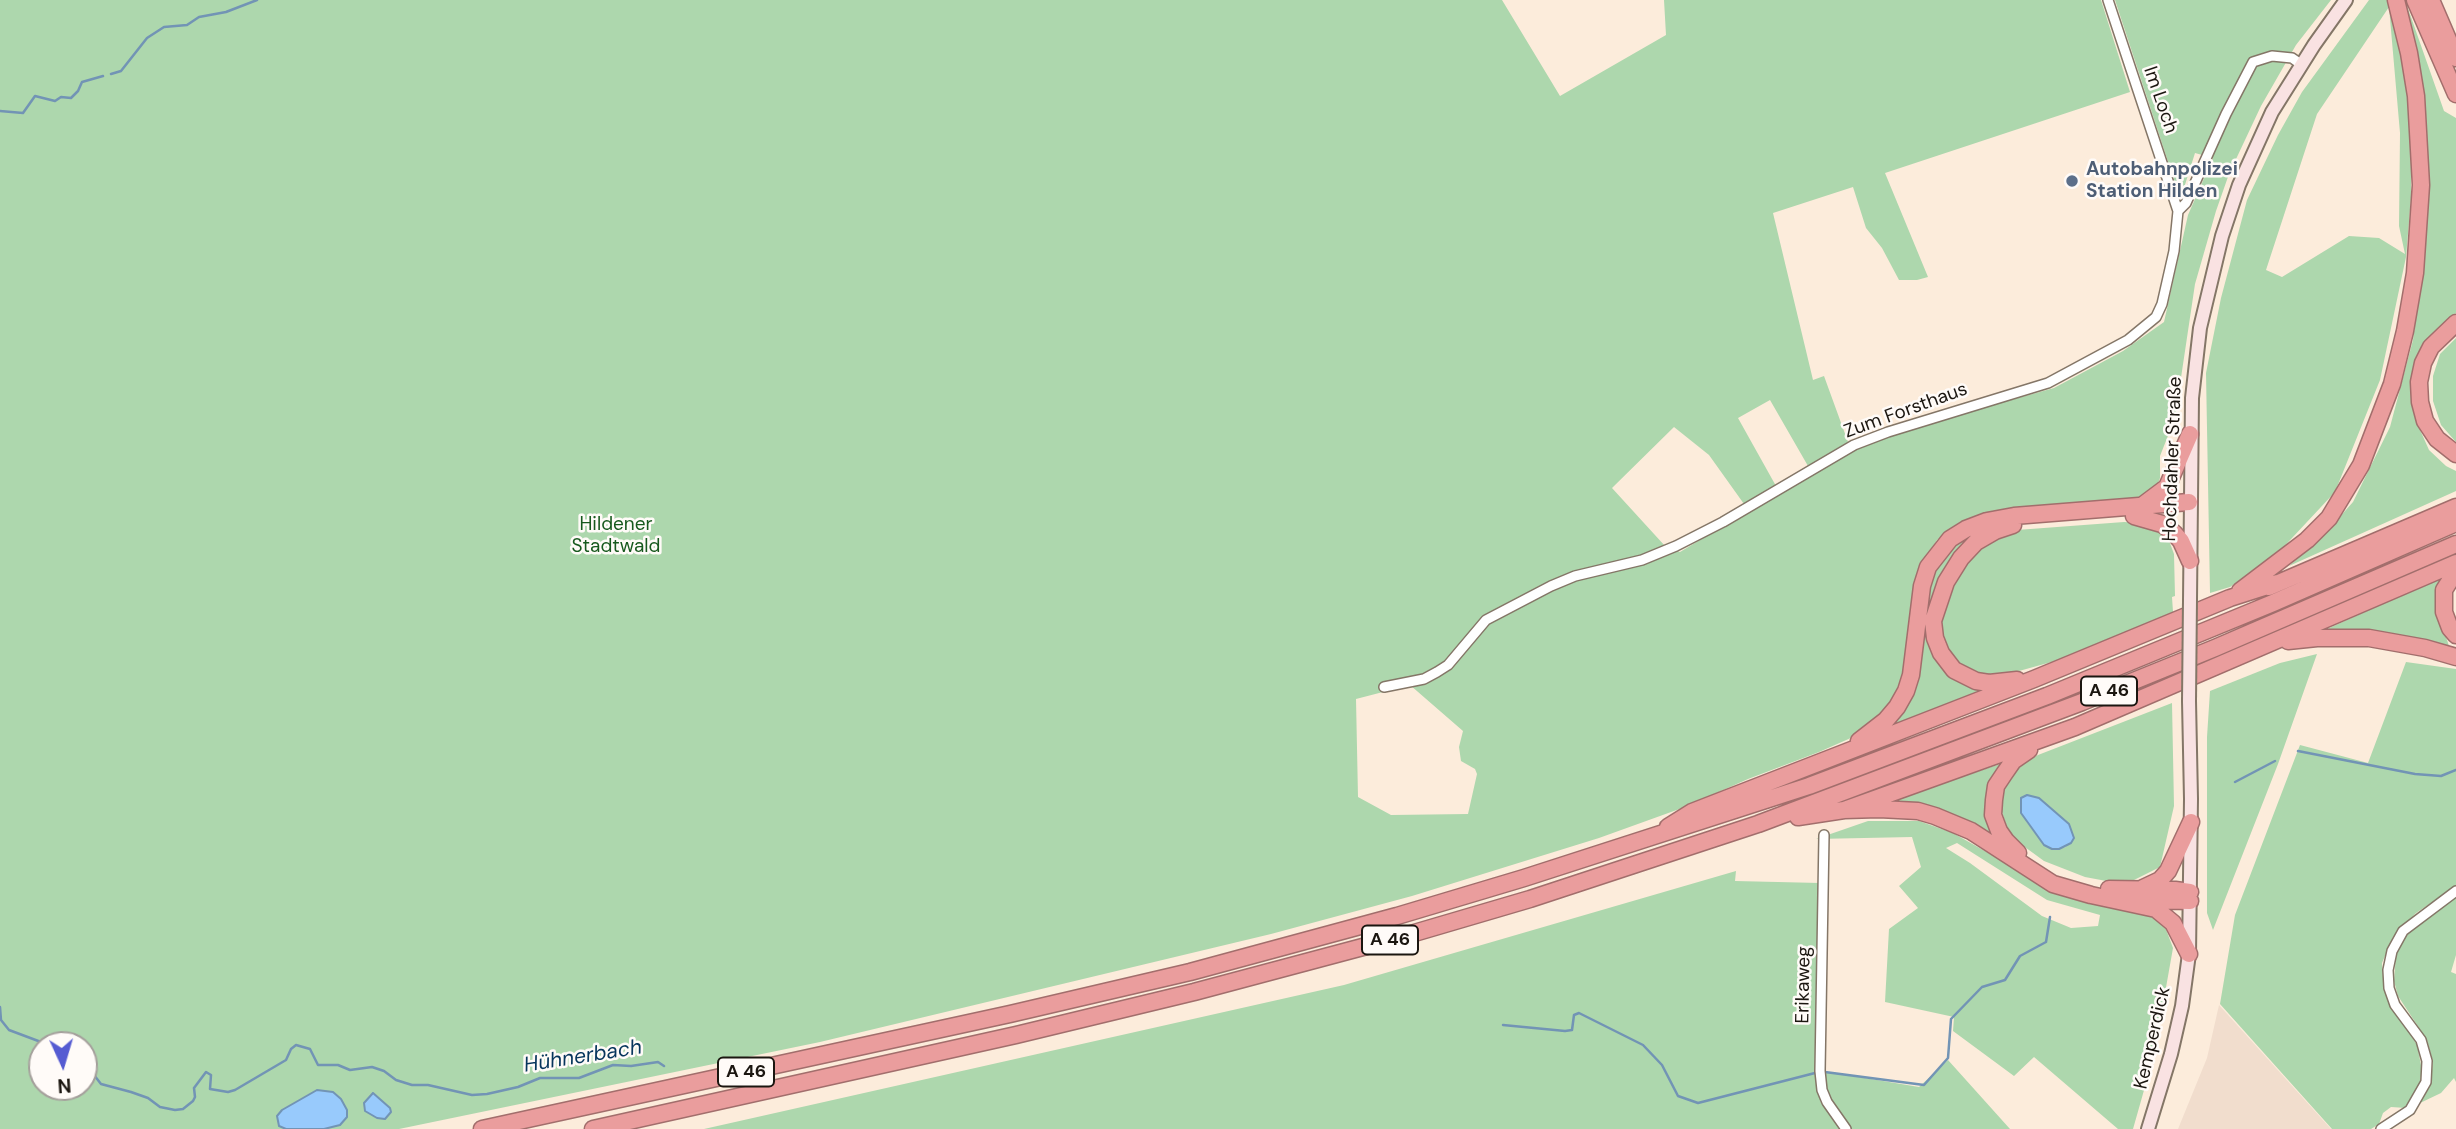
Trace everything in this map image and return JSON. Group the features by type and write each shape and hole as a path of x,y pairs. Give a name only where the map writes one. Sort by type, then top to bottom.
{"highway":[{"path":"2230,598 2307,540 2329,518 2361,465 2392,384 2415,272 2421,185 2416,96 2396,0"},
{"path":"2415,0 2456,94"},
{"path":"2431,0 2456,58"},
{"path":"2456,323 2431,347 2423,363 2419,382 2425,421 2437,439 2456,454"},
{"path":"2034,679 1989,683 1976,681 1965,677 1947,663 1935,638 1933,621 1952,571 1976,542 2010,525 2138,511 2167,486 2190,434"},
{"path":"2081,683 2118,654 2145,640 2456,506"},
{"path":"1839,755 1870,734 1898,707 1911,675 1922,586 1928,567 1950,539 1976,525 2014,516 2189,508"},
{"path":"2138,511 2174,533 2181,541 2190,561"},
{"name":"A 46","path":"482,1129 1010,1014 1190,971 1397,916 1648,839 1809,786 2081,683 2456,523"},
{"name":"A 46","path":"593,1129 1016,1035 1269,972 1530,899 1758,824 2082,702 2456,544"},
{"path":"1844,810 2052,736 2456,563"},
{"path":"2456,571 2444,590 2444,603 2447,620 2456,635"},
{"path":"1648,839 1692,811 2034,679 2230,598 2277,583"},
{"path":"2272,643 2317,638 2369,638 2425,648 2456,657"},
{"path":"2052,736 2013,761 1996,786 1993,815 1999,831 2016,851 2047,871 2084,885 2133,891 2175,890 2190,897"},
{"path":"1758,824 1844,810 1899,809 1935,816 1971,831 2053,884 2091,895 2146,905 2165,915 2181,935 2189,954"},
{"path":"2133,891 2150,886 2168,871 2191,822"},
{"path":"2118,899 2190,897"}],"main road":[{"name":"Hochdahler Straße","path":"2189,954 2190,434 2200,328 2222,236 2239,185 2258,142 2272,112 2347,0"},
{"name":"Kemperdick","path":"2148,1129 2171,1054 2182,1006 2189,954"}],"street":[{"name":"Im Loch","path":"2108,0 2178,211"},
{"name":"Zum Forsthaus","path":"1384,687 1424,679 1437,672 1448,665 1486,620 1551,586 1575,576 1642,561 1723,522 1854,445 1900,428 2048,383 2128,340 2156,317 2162,304 2174,251 2178,211 2186,203 2253,62 2272,56 2292,58 2302,65"},
{"name":"Erikaweg","path":"1824,835 1820,1071 1822,1090 1827,1102 1846,1129"},
{"path":"2381,1129 2410,1110 2426,1082 2427,1061 2421,1040 2395,1005 2389,988 2388,971 2392,951 2403,931 2456,891"}],"shaded area":[{"path":"2219,1005 2331,1129 2178,1129 2207,1058"}],"green space":[{"name":"Hildener Stadtwald","path":"0,0 1502,0 1560,96 1666,35 1664,0 2101,0 2130,92 1885,173 1928,277 1899,280 1882,248 1866,228 1853,187 1773,213 1813,380 1824,376 1848,442 1808,466 1770,400 1738,418 1776,486 1744,504 1709,455 1674,427 1612,488 1665,546 1680,552 1851,449 1908,429 2054,388 2123,351 2164,322 2188,215 2213,158 2195,153 2183,191 2178,192 2115,0 2331,0 2296,45 2261,106 2229,174 2195,284 2175,418 2160,456 2160,478 2157,486 2140,497 2126,500 2004,510 1985,514 1954,526 1937,540 1918,573 1912,601 1906,660 1894,703 1869,730 1685,807 1599,838 1412,896 1271,934 820,1042 399,1129 0,1129","holes":["1410,685 1463,731 1459,747 1461,761 1475,769 1477,774 1468,814 1391,815 1358,797 1356,699"]},
{"path":"2369,0 2388,0 2397,31 2407,89 2411,140 2411,198 2406,257 2380,380 2335,492 2278,553 2230,587 2210,593 2206,373 2221,298 2247,200 2302,92","holes":["2389,7 2400,133 2399,226 2405,254 2379,238 2349,236 2282,277 2266,270 2317,114"]},
{"path":"2403,0 2444,111 2456,118 2456,313 2422,344 2411,398 2417,423 2429,450 2446,466 2456,471 2456,491 2289,566 2322,537 2353,502 2390,427 2413,340 2424,247"},
{"path":"2456,338 2456,442 2441,425 2433,401 2433,376 2440,354"},
{"path":"2144,523 2168,538 2174,554 2173,612 2055,661 2001,676 1982,676 1959,664 1951,655 1944,644 1942,632 1946,601 1961,570 1980,546 2017,530"},
{"path":"1987,525 1961,547 1944,571 1937,656 2001,688 1869,739 1891,720 1927,584 1946,549"},
{"path":"2442,577 2436,595 2439,616 2449,646 2378,631 2316,634"},
{"path":"2317,654 2278,764 2213,930 2207,913 2207,737 2210,691 2280,663"},
{"path":"2406,662 2456,669 2456,886 2416,913 2393,937 2382,963 2384,991 2417,1045 2422,1070 2419,1087 2406,1108 2391,1107 2383,1113 2379,1124 2371,1129 2332,1129 2220,1004 2235,915 2300,745 2368,763"},
{"path":"2172,703 2174,806 2160,867 2132,881 2117,883 2085,877 2044,861 2018,842 2008,830 2001,809 2001,797 2011,774 2038,755","holes":["2038,798 2069,824 2066,847 2052,849 2044,845 2026,821"]},
{"path":"2006,762 1986,794 1987,817 2000,841 1980,827 1951,815 1882,804"},
{"path":"1868,821 1919,821 1953,833 2050,888 2151,916 2164,924 2173,948 2154,1055 2133,1129 2118,1129 2034,1057 2014,1076 1953,1031 1954,1017 1885,1002 1889,929 1918,908 1899,886 1921,867 1912,837 1816,839","holes":["1957,843 2047,900 2100,915 2098,926 2071,928 2042,916 1946,848"]},
{"path":"1736,871 1735,881 1820,883 1817,1086 1821,1103 1841,1129 704,1129 1344,985"},
{"path":"2456,898 2456,955 2451,972 2456,974 2456,1082 2454,1078 2441,1093 2418,1104 2431,1080 2433,1061 2427,1040 2398,996 2394,981 2396,954 2406,935 2426,916"},
{"path":"1948,1060 2010,1129 1850,1129 1829,1101 1824,1087 1823,1071 1919,1087"}],"water":[{"path":"2027,795 2039,798 2069,824 2074,838 2071,843 2059,849 2044,845 2021,813 2021,798"},
{"path":"317,1090 333,1092 341,1099 347,1110 347,1117 340,1125 324,1129 286,1129 279,1126 277,1116 282,1110"},
{"path":"373,1093 390,1108 391,1112 385,1119 365,1111 364,1103"}],"waterway":[{"path":"111,74 121,71 147,38 164,27 187,25 199,17 226,12 257,0"},
{"path":"0,111 23,113 35,96 55,101 61,97 71,98 82,82 103,76"},
{"path":"2298,751 2415,774 2441,776 2456,770"},
{"path":"2235,782 2275,761"},
{"path":"1825,1072 1924,1085 1948,1058 1951,1019 1982,987 2005,980 2020,956 2046,942 2050,917"},
{"name":"Hühnerbach","path":"0,1007 1,1020 9,1030 28,1037"},
{"path":"1503,1025 1572,1030 1574,1015 1579,1013 1643,1045 1662,1065 1678,1096 1698,1103 1815,1073"},
{"name":"Hühnerbach","path":"98,1080 101,1084 148,1098 160,1107 175,1110 183,1109 193,1101 194,1088 206,1072 211,1075 210,1089 228,1092 235,1090 286,1060 296,1045 310,1049 318,1065 338,1065 350,1070 372,1067 412,1085 428,1085 472,1095 518,1087 540,1078 579,1078 613,1065 631,1066 658,1062 664,1066"}],"place":[{"name":"Autobahnpolizei Station Hilden","path":"2072,181"}]}
